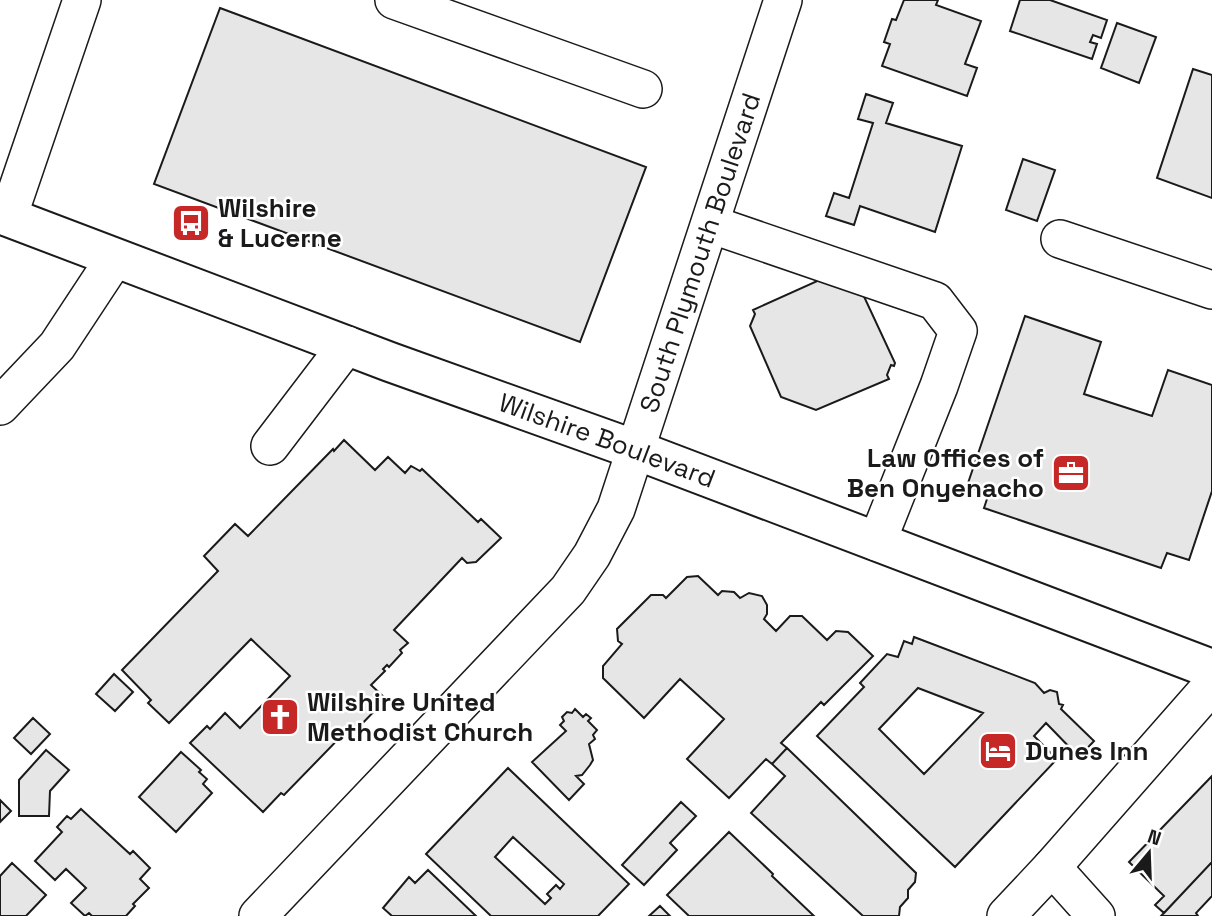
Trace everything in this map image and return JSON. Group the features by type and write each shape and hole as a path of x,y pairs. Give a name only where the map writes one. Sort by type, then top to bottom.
{"main road":[{"name":"Wilshire Boulevard","path":"4,216 636,450 1212,669"}],"street":[{"path":"4,216 82,0"},
{"path":"394,0 643,89"},
{"name":"South Plymouth Boulevard","path":"258,916 568,590 592,555 616,509 783,0"},
{"path":"710,224 935,301 958,331 877,542"},
{"path":"1060,239 1212,290"},
{"path":"0,406 57,346 115,258"},
{"path":"270,446 347,345"},
{"path":"1006,916 1212,685"},
{"path":"1052,867 1096,916"}],"building":[{"path":"904,0 938,0 936,5 981,21 965,64 977,68 967,96 882,66 890,44 884,42 892,19 896,20"},
{"path":"1020,0 1050,0 1107,20 1101,38 1093,35 1090,42 1097,44 1092,59 1010,31"},
{"path":"220,8 646,167 580,342 154,184"},
{"path":"1117,23 1156,37 1139,83 1101,68"},
{"path":"1193,69 1212,75 1212,198 1157,178"},
{"path":"866,94 893,103 886,123 962,146 935,232 860,206 854,225 826,216 834,193 849,198 873,123 858,119"},
{"path":"1023,159 1055,170 1037,221 1006,210"},
{"path":"826,277 861,290 895,363 894,366 891,365 887,375 889,379 816,410 781,397 750,326 755,314 753,310"},
{"path":"1025,316 1101,342 1084,394 1152,416 1168,370 1212,385 1212,491 1189,560 1167,553 1161,568 984,508 989,493 967,486"},
{"path":"344,440 375,470 388,457 405,473 411,466 420,471 422,469 478,522 481,519 501,538 476,562 467,563 462,558 394,630 408,643 400,650 402,653 389,667 387,665 383,669 385,671 371,685 386,699 356,730 352,725 284,795 281,793 263,812 190,743 207,726 210,729 225,713 240,728 290,676 251,639 169,723 148,703 151,700 122,670 218,571 204,556 235,524 248,536"},
{"path":"698,576 718,595 722,591 734,592 740,598 749,593 762,596 767,605 764,619 776,631 790,616 802,616 827,640 836,631 848,632 873,656 824,705 821,702 781,743 787,748 772,764 766,759 729,798 687,759 724,719 680,679 644,718 603,678 603,666 622,644 618,641 617,629 651,595 663,595 666,598 687,577"},
{"name":"Dunes Inn","path":"914,637 1035,683 1044,693 1050,690 1057,692 1059,704 1063,705 1061,709 1094,741 1079,757 1046,723 1034,736 1057,759 955,867 817,736 864,687 860,683 887,654 898,657 904,641 912,644","holes":["918,688 983,713 924,774 879,729"]},
{"path":"114,674 133,692 115,711 96,694"},
{"path":"575,709 583,717 586,714 591,718 588,721 597,730 593,735 595,739 589,744 593,760 582,775 576,776 584,784 569,800 532,762 566,731 560,725 564,721 562,717"},
{"path":"33,718 50,734 31,754 14,738"},
{"path":"787,748 916,873 915,882 908,890 908,898 900,907 899,916 863,916 751,813 785,776 772,764"},
{"path":"46,750 69,770 50,791 49,816 19,816 19,780"},
{"path":"181,752 201,770 199,772 207,779 203,784 212,793 176,832 139,797"},
{"path":"508,768 629,884 598,916 491,916 426,854","holes":["513,837 564,884 560,889 556,885 547,894 551,898 545,904 495,857"]},
{"path":"1212,776 1212,862 1164,913 1155,905 1164,896 1129,862"},
{"path":"0,800 11,811 0,822"},
{"path":"681,802 696,816 670,843 677,850 644,885 622,865"},
{"path":"81,809 130,854 133,851 150,868 140,879 149,888 133,904 135,906 126,916 92,916 89,913 85,916 71,903 86,888 66,869 55,880 35,861 62,832 57,827 67,816 71,819"},
{"path":"729,832 814,916 689,916 667,895"},
{"path":"1212,862 1212,896 1196,913 1198,916 1161,916"},
{"path":"12,863 46,895 26,916 0,916 0,876"},
{"path":"428,870 476,916 392,916 383,908 409,877 415,883"},
{"path":"660,906 670,916 649,916"}],"place":[{"name":"Wilshire & Lucerne","path":"191,223"},
{"name":"Law Offices of Ben Onyenacho","path":"1071,473"},
{"name":"Wilshire United Methodist Church","path":"280,717"},
{"name":"Dunes Inn","path":"998,751"}]}
